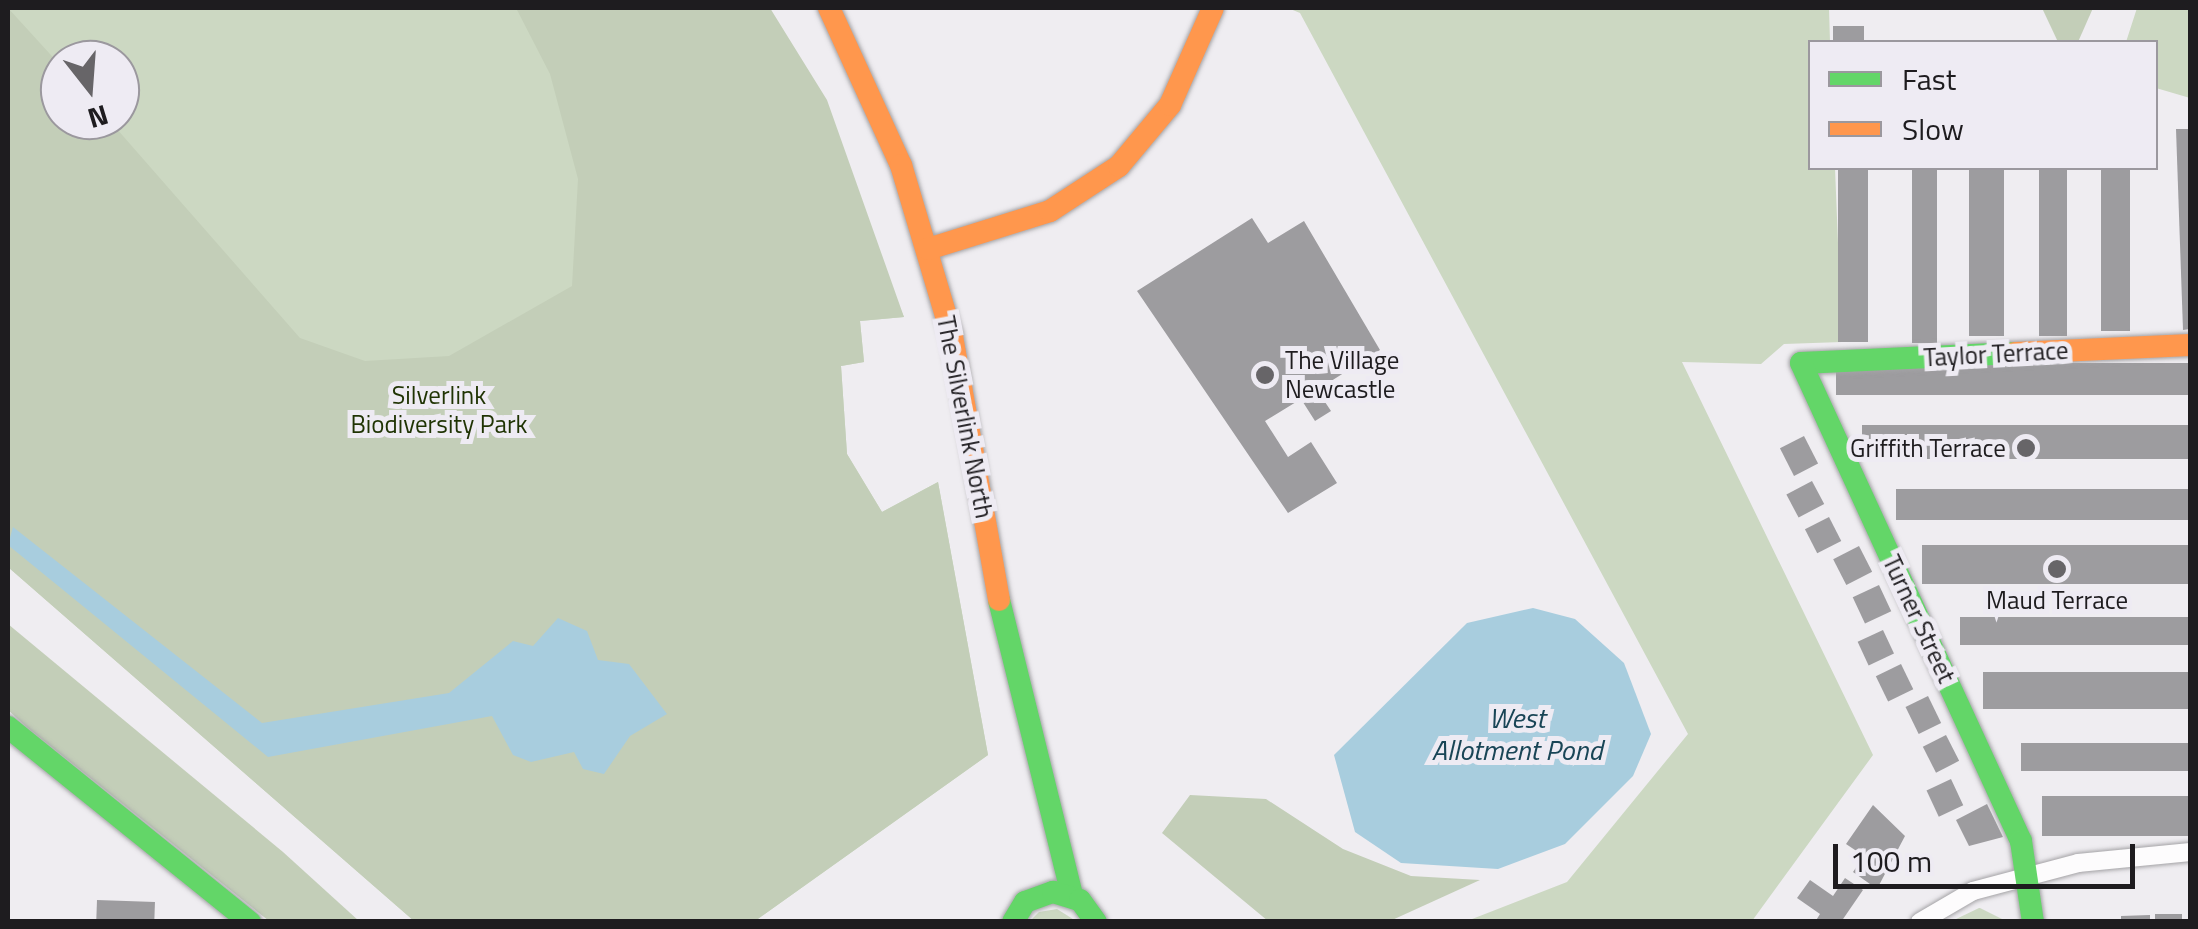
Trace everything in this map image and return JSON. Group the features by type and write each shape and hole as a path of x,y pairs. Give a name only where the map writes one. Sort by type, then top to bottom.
{"street":[{"name":"The Silverlink North","path":"829,8 928,250 1054,840 1072,895"},
{"path":"928,250 1050,211 1119,166 1170,105 1213,8"},
{"name":"Taylor Terrace","path":"1800,363 2190,345"},
{"name":"Turner Street","path":"1800,363 2021,841 2032,922"},
{"path":"8,726 250,922"},
{"path":"1013,922 1034,896 1054,840"},
{"path":"1920,922 1973,891 2078,863 2190,852"},
{"path":"1034,896 1072,895 1096,922"}],"green space":[{"name":"Silverlink Biodiversity Park","path":"8,8 770,8 904,317 860,321 864,362 841,366 847,454 882,512 938,482 988,755 755,921 414,921 8,567"},
{"name":"Silverlink Biodiversity Park","path":"8,8 40,43 40,140 127,140 300,338 365,361 449,356 572,286 578,179 550,74 516,8 770,8 827,100 904,317 860,321 864,362 841,366 847,454 882,512 938,482 988,755 755,921 414,921 8,567"},
{"path":"1288,8 1829,8 1830,40 1808,40 1808,170 1835,170 1842,342 1784,344 1761,364 1682,362 1873,755 1752,921 1467,921 1567,882 1688,734 1300,13"},
{"path":"2042,8 2093,8 2079,40 2057,40"},
{"path":"2137,8 2190,8 2190,98 2158,89 2158,40 2127,40"},
{"path":"8,624 283,852 359,921 269,921 28,728 8,710"},
{"path":"1190,795 1266,799 1343,849 1411,876 1480,880 1390,921 1268,921 1162,833"},
{"path":"1979,908 2006,921 1952,921"},
{"path":"1057,909 1076,921 1030,921 1039,912"}],"water":[{"path":"13,527 262,723 449,693 513,641 533,646 558,618 587,631 598,660 629,664 667,714 630,736 604,774 583,769 574,752 531,762 513,755 492,716 268,757 8,545"},
{"name":"West Allotment Pond","path":"1533,608 1575,619 1624,663 1651,734 1633,776 1565,844 1498,869 1401,863 1355,832 1334,755 1467,623"}],"building":[{"path":"1833,26 1864,26 1864,40 1833,40"},
{"path":"2176,129 2190,129 2190,329 2183,330"},
{"path":"1838,170 1868,170 1868,342 1838,342"},
{"path":"1912,170 1937,170 1937,343 1912,343"},
{"path":"1969,170 2004,170 2004,336 1969,336"},
{"path":"2039,170 2067,170 2067,336 2039,336"},
{"path":"2101,170 2130,170 2130,331 2101,331"},
{"name":"The Village Newcastle","path":"1252,218 1268,243 1304,221 1380,350 1317,390 1331,411 1315,421 1301,399 1265,421 1288,457 1311,442 1337,483 1288,513 1137,291"},
{"path":"1836,363 2190,363 2190,395 1836,395"},
{"name":"Griffith Terrace","path":"1862,425 2190,425 2190,459 1862,459"},
{"path":"1804,436 1818,464 1794,476 1780,448"},
{"path":"1812,481 1824,504 1799,518 1786,495"},
{"path":"1896,489 2190,489 2190,520 1896,520"},
{"path":"1829,517 1841,541 1817,553 1805,529"},
{"name":"Maud Terrace","path":"1922,545 2190,545 2190,584 1922,584"},
{"path":"1859,546 1872,572 1846,585 1833,559"},
{"path":"1879,585 1891,611 1865,624 1853,597"},
{"path":"1960,617 2190,617 2190,645 1960,645"},
{"path":"1883,630 1894,654 1869,665 1858,642"},
{"path":"1901,664 1913,689 1888,701 1876,676"},
{"path":"1983,672 2190,672 2190,709 1983,709"},
{"path":"1928,696 1941,723 1919,734 1906,707"},
{"path":"1946,735 1959,761 1936,773 1923,747"},
{"path":"2021,743 2190,743 2190,771 2021,771"},
{"path":"1951,779 1963,805 1939,817 1927,790"},
{"path":"2042,796 2190,796 2190,836 2042,836"},
{"path":"1987,804 2003,837 1969,846 1956,820"},
{"path":"1873,805 1905,836 1877,889 1853,872 1864,856 1846,844"},
{"path":"1845,878 1863,890 1841,922 1815,922 1820,914 1797,898 1810,880 1833,896"},
{"path":"97,900 155,902 154,922 96,922"},
{"path":"2155,914 2182,914 2182,922 2155,922"},
{"path":"2150,915 2150,922 2121,922 2121,916"}],"traffic: fast":[{"path":"2015,353 1801,363 2021,841 2033,922"},
{"path":"999,600 1072,895"},
{"path":"8,727 250,922"},
{"path":"1013,922 1025,902 1053,892 1080,900 1096,922"}],"traffic: slow":[{"path":"829,8 901,165 952,336 999,600"},
{"path":"928,249 1050,211 1119,166 1170,105 1213,8"},
{"path":"2015,353 2190,345"}],"place":[{"name":"The Village Newcastle","path":"1265,375"},
{"name":"Griffith Terrace","path":"2026,448"},
{"name":"Maud Terrace","path":"2057,569"}]}
